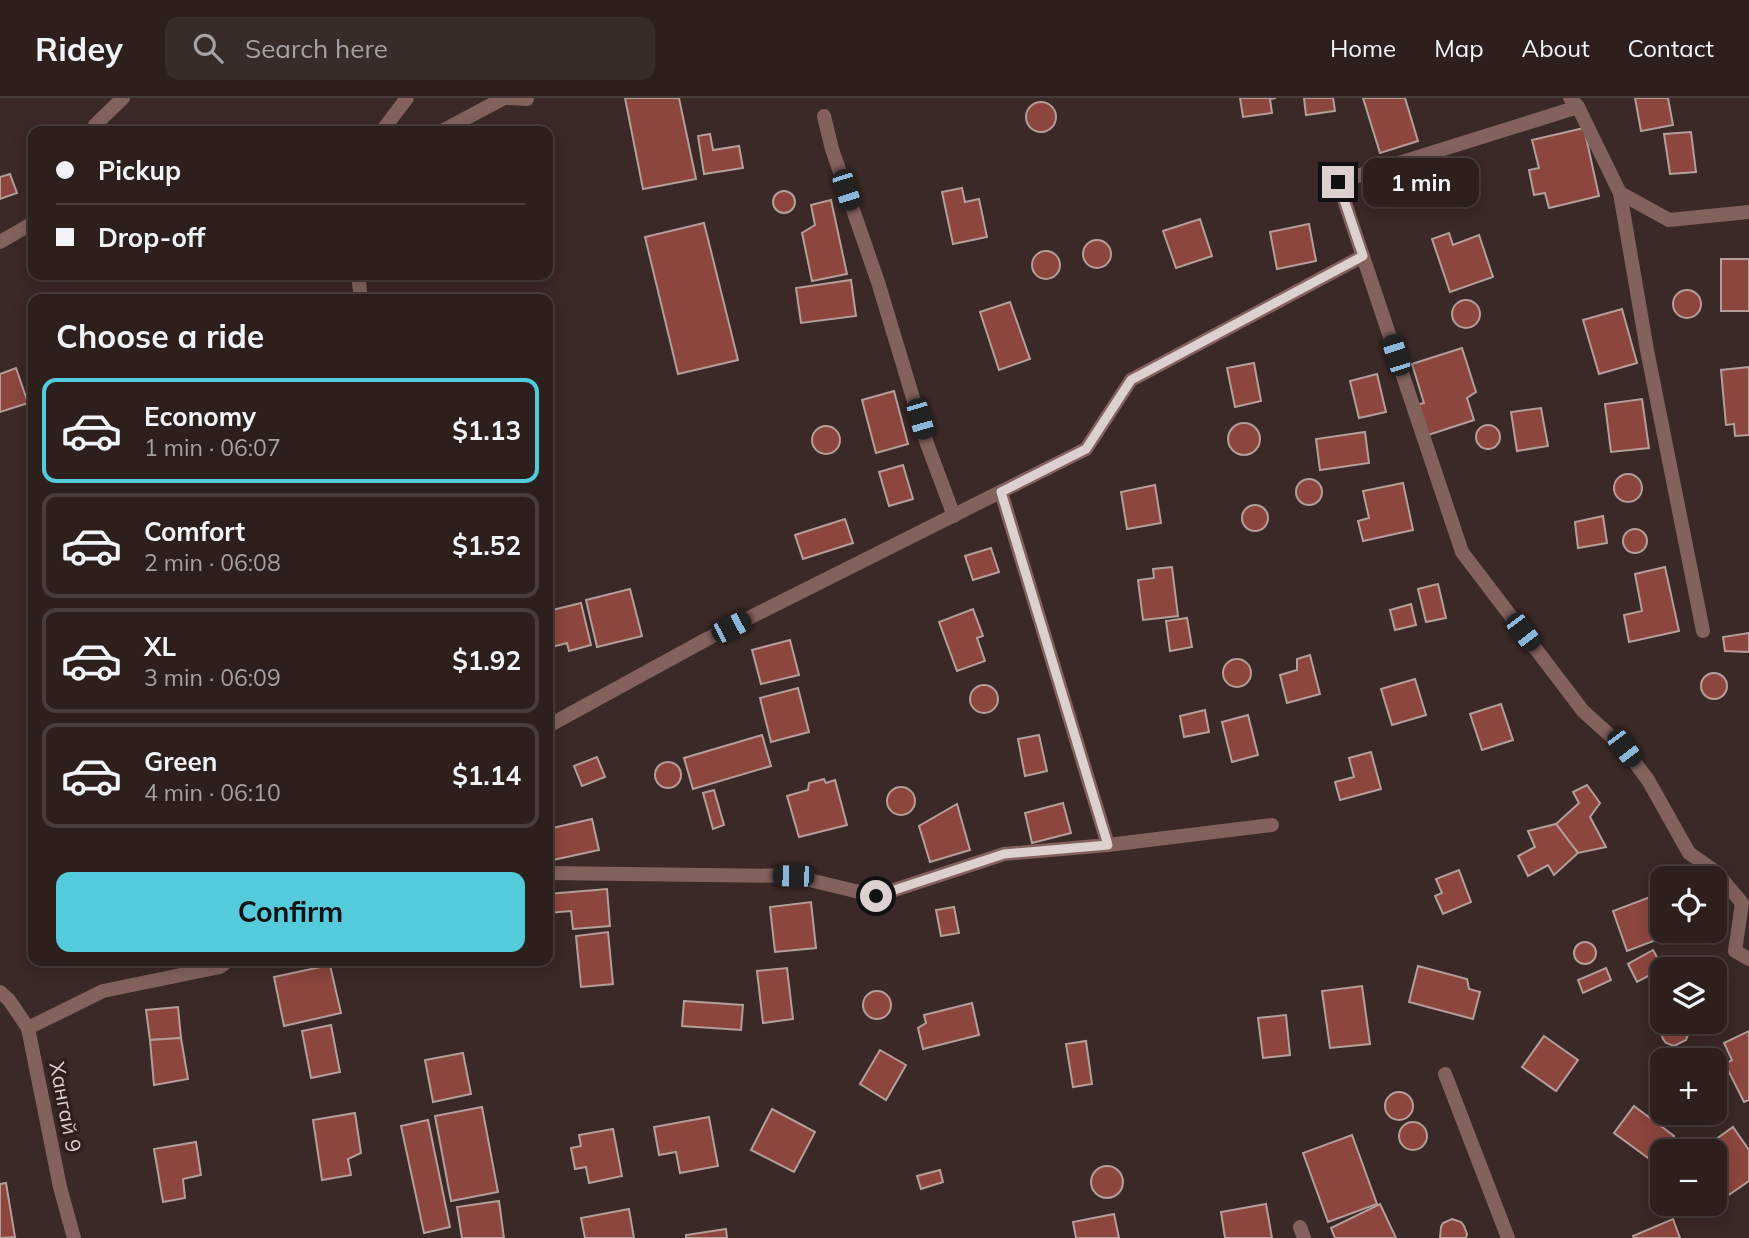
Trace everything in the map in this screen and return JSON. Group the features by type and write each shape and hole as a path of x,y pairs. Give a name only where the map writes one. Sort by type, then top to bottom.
{"street":[{"path":"94,126 123,98"},
{"path":"386,126 407,98"},
{"path":"452,126 506,98 527,99"},
{"path":"1703,631 1647,350 1620,193 1574,102 1338,182 1462,552 1583,711 1624,748 1648,780 1689,853 1716,872 1742,903 1735,951 1749,958"},
{"path":"824,116 832,149 878,282 926,440 954,516"},
{"path":"1620,193 1668,220 1749,212"},
{"path":"0,242 28,226"},
{"path":"553,723 706,639 1086,449 1131,380 1363,256"},
{"path":"1001,492 1108,845"},
{"path":"553,873 793,876 876,896 1004,854 1108,845 1272,825"},
{"path":"28,1028 103,991 221,966"},
{"name":"Хангай 9","path":"0,992 9,1000 28,1028 71,1237"},
{"path":"1445,1074 1508,1238"}],"building":[{"path":"625,98 679,98 696,179 643,189"},
{"path":"1240,98 1276,98 1270,99 1272,113 1243,117"},
{"path":"1304,98 1333,98 1335,111 1306,115"},
{"path":"1363,98 1405,98 1418,141 1380,153"},
{"path":"1635,98 1668,98 1673,125 1641,131"},
{"path":"1041,102 1047,103 1055,111 1055,123 1047,131 1041,132 1035,131 1027,123 1026,117 1027,111 1035,103"},
{"path":"1584,128 1599,196 1549,208 1545,193 1534,195 1529,170 1539,168 1532,140"},
{"path":"1691,132 1696,172 1670,174 1664,134"},
{"path":"710,134 713,150 739,146 743,168 704,174 698,136"},
{"path":"10,174 17,193 0,199 0,177"},
{"path":"962,188 965,202 979,199 987,237 953,244 942,192"},
{"path":"784,191 792,194 795,202 792,210 784,213 776,210 773,202 776,194"},
{"path":"831,200 847,274 812,281 802,233 815,225 811,205"},
{"path":"1200,219 1212,256 1176,268 1163,231"},
{"path":"704,223 738,360 678,374 645,237"},
{"path":"1309,224 1316,261 1277,269 1270,232"},
{"path":"1449,233 1453,245 1479,235 1493,277 1450,292 1432,239"},
{"path":"1097,240 1107,244 1111,254 1107,264 1097,268 1087,264 1083,254 1087,244"},
{"path":"1046,251 1056,255 1060,265 1056,275 1046,279 1036,275 1032,265 1036,255"},
{"path":"1721,259 1749,259 1749,311 1721,311"},
{"path":"851,280 856,316 801,323 796,288"},
{"path":"1687,290 1697,294 1701,304 1697,314 1687,318 1677,314 1673,304 1677,294"},
{"path":"1466,300 1476,304 1480,314 1476,324 1466,328 1456,324 1452,314 1456,304"},
{"path":"1010,302 1030,359 999,370 980,312"},
{"path":"1622,309 1637,363 1599,374 1583,320"},
{"path":"1462,348 1476,392 1467,398 1474,420 1425,436 1415,405 1424,403 1412,364"},
{"path":"1254,363 1261,401 1235,407 1227,368"},
{"path":"1749,367 1749,435 1735,436 1734,424 1726,425 1721,370"},
{"path":"16,368 28,403 0,412 0,374"},
{"path":"1377,374 1386,412 1359,418 1350,381"},
{"path":"894,391 908,444 876,453 862,400"},
{"path":"1642,399 1649,448 1611,452 1605,404"},
{"path":"1541,408 1548,446 1517,451 1511,412"},
{"path":"1244,423 1255,428 1260,439 1255,450 1244,455 1233,450 1228,439 1233,428"},
{"path":"1488,425 1499,432 1500,437 1493,448 1488,449 1477,442 1476,437 1483,426"},
{"path":"826,426 836,430 840,440 836,450 826,454 816,450 812,440 816,430"},
{"path":"1365,432 1369,463 1320,470 1316,439"},
{"path":"903,465 913,499 889,506 879,472"},
{"path":"1628,474 1638,478 1642,488 1638,498 1628,502 1618,498 1614,488 1618,478"},
{"path":"1309,479 1319,482 1322,492 1319,502 1309,505 1299,502 1296,492 1299,482"},
{"path":"1403,483 1413,530 1363,541 1358,521 1369,518 1363,491"},
{"path":"1155,485 1161,523 1127,529 1121,492"},
{"path":"1255,505 1265,508 1268,518 1265,528 1255,531 1245,528 1242,518 1245,508"},
{"path":"1603,516 1607,543 1578,548 1575,522"},
{"path":"845,519 853,543 803,559 795,535"},
{"path":"1635,529 1644,532 1647,541 1644,550 1635,553 1626,550 1623,541 1626,532"},
{"path":"991,548 999,572 973,580 965,556"},
{"path":"1172,567 1178,616 1143,620 1138,580 1154,578 1153,569"},
{"path":"1665,567 1679,631 1629,642 1624,615 1642,611 1635,574"},
{"path":"1438,584 1446,618 1426,622 1418,589"},
{"path":"630,589 642,636 597,647 586,600"},
{"path":"581,603 591,645 569,651 567,643 553,647 553,610"},
{"path":"1411,604 1416,625 1395,630 1390,610"},
{"path":"973,609 983,636 977,638 985,661 957,671 939,622"},
{"path":"1187,618 1192,647 1170,651 1166,621"},
{"path":"1749,633 1749,652 1725,651 1723,637"},
{"path":"790,640 799,675 761,684 752,650"},
{"path":"1310,655 1320,694 1287,703 1280,675 1297,670 1297,659"},
{"path":"1237,659 1247,663 1251,673 1247,683 1237,687 1227,683 1223,673 1227,663"},
{"path":"1714,673 1723,677 1727,686 1723,695 1714,699 1705,695 1701,686 1705,677"},
{"path":"1415,679 1426,715 1392,725 1381,689"},
{"path":"984,685 994,689 998,699 994,709 984,713 974,709 970,699 974,689"},
{"path":"798,688 809,732 771,742 760,698"},
{"path":"1501,704 1513,740 1482,750 1470,714"},
{"path":"1205,710 1209,732 1184,737 1180,716"},
{"path":"1248,715 1258,755 1232,762 1222,722"},
{"path":"762,735 771,766 693,789 684,758"},
{"path":"1039,735 1047,771 1025,776 1018,739"},
{"path":"1371,752 1381,789 1340,800 1335,782 1354,777 1349,758"},
{"path":"597,757 605,777 582,786 574,766"},
{"path":"668,762 678,765 681,775 678,785 668,788 658,785 655,775 658,765"},
{"path":"824,779 826,783 835,780 847,825 799,837 787,796 808,790 809,783"},
{"path":"1587,785 1600,803 1590,817 1606,847 1578,853 1556,824 1579,803 1573,792"},
{"path":"901,787 911,791 915,801 911,811 901,815 891,811 887,801 891,791"},
{"path":"714,790 724,825 713,829 703,793"},
{"path":"1063,803 1071,833 1032,843 1025,813"},
{"path":"957,804 970,850 930,862 919,826"},
{"path":"592,819 599,850 553,860 553,828"},
{"path":"1556,824 1578,853 1554,875 1548,865 1528,876 1518,856 1535,847 1528,831"},
{"path":"1459,870 1471,902 1443,914 1435,896 1442,893 1436,879"},
{"path":"607,889 610,926 573,929 571,911 553,913 553,894"},
{"path":"1650,897 1650,942 1627,951 1613,911"},
{"path":"811,902 816,948 775,952 770,907"},
{"path":"954,907 959,933 941,936 936,910"},
{"path":"608,932 613,984 581,987 576,936"},
{"path":"1585,942 1593,945 1596,953 1593,961 1585,964 1577,961 1574,953 1577,945"},
{"path":"1653,950 1657,957 1650,957 1650,975 1637,982 1628,964"},
{"path":"330,966 341,1013 284,1026 274,977"},
{"path":"1418,966 1467,979 1469,989 1480,992 1473,1019 1409,1002"},
{"path":"787,968 793,1019 763,1023 757,971"},
{"path":"1606,968 1611,980 1583,993 1578,980"},
{"path":"1362,986 1370,1044 1330,1048 1322,991"},
{"path":"877,991 887,995 891,1005 887,1015 877,1019 867,1015 863,1005 867,995"},
{"path":"684,1001 743,1005 741,1030 682,1026"},
{"path":"972,1003 979,1035 923,1049 918,1028 926,1023 924,1015"},
{"path":"178,1007 181,1038 150,1040 146,1010"},
{"path":"1286,1015 1290,1055 1263,1058 1258,1018"},
{"path":"331,1025 340,1072 311,1078 302,1031"},
{"path":"1749,1031 1749,1100 1744,1102 1727,1068 1727,1063 1732,1060 1724,1043"},
{"path":"1661,1034 1688,1034 1686,1040 1674,1046 1663,1039"},
{"path":"1544,1036 1578,1060 1556,1091 1522,1067"},
{"path":"181,1038 188,1079 154,1085 150,1040"},
{"path":"1086,1041 1092,1084 1073,1087 1066,1044"},
{"path":"880,1050 906,1065 886,1100 860,1084"},
{"path":"463,1053 471,1094 433,1102 425,1060"},
{"path":"1399,1092 1409,1096 1413,1106 1409,1116 1399,1120 1389,1116 1385,1106 1389,1096"},
{"path":"1634,1106 1650,1118 1650,1125 1659,1125 1674,1136 1672,1139 1650,1139 1650,1159 1614,1133"},
{"path":"482,1107 498,1192 451,1201 435,1116"},
{"path":"772,1109 815,1132 794,1172 751,1150"},
{"path":"355,1113 361,1153 348,1159 351,1175 322,1180 313,1120"},
{"path":"709,1117 718,1166 680,1173 676,1152 659,1155 654,1127"},
{"path":"428,1120 450,1227 424,1233 401,1126"},
{"path":"1413,1122 1423,1126 1427,1136 1423,1146 1413,1150 1403,1146 1399,1136 1403,1126"},
{"path":"1733,1127 1749,1150 1749,1181 1727,1196 1727,1139 1716,1139"},
{"path":"613,1129 622,1176 589,1183 586,1167 575,1169 571,1148 581,1146 579,1135"},
{"path":"1352,1135 1377,1204 1328,1222 1303,1153"},
{"path":"196,1142 201,1175 183,1179 185,1198 163,1202 154,1149"},
{"path":"1107,1166 1119,1170 1123,1182 1119,1194 1107,1198 1095,1194 1091,1182 1095,1170"},
{"path":"940,1170 943,1182 921,1189 917,1176"},
{"path":"6,1183 15,1237 0,1238 0,1184"},
{"path":"499,1201 504,1238 462,1238 457,1207"},
{"path":"1266,1204 1272,1238 1225,1238 1221,1212"},
{"path":"1380,1204 1396,1238 1335,1238 1331,1228"},
{"path":"629,1209 634,1238 585,1238 581,1218"},
{"path":"1114,1214 1119,1238 1076,1238 1073,1222"},
{"path":"1452,1219 1464,1226 1466,1238 1440,1238 1443,1223"},
{"path":"1673,1219 1680,1238 1633,1236"},
{"path":"726,1229 727,1238 686,1238 686,1235"}],"route":[{"path":"876,896 1004,854 1108,845 1001,492 1086,449 1131,380 1363,256 1338,182"}]}
